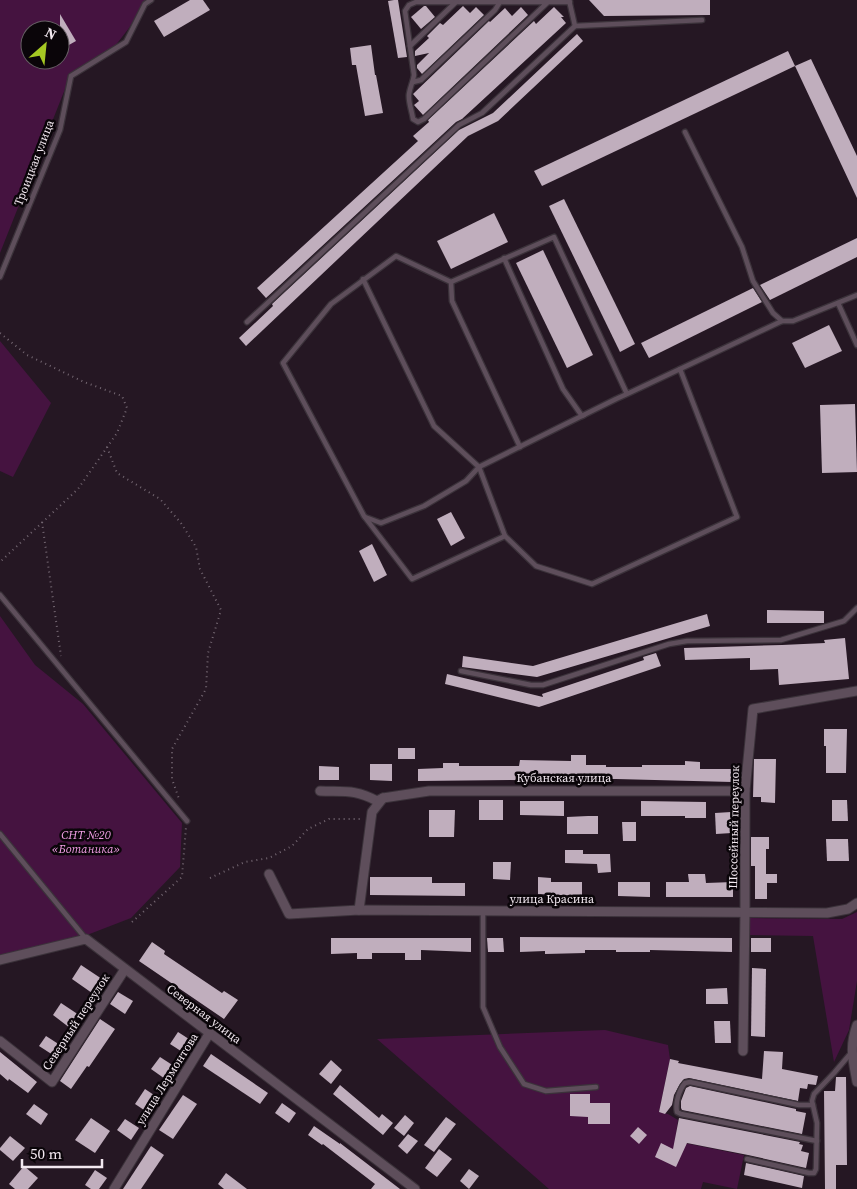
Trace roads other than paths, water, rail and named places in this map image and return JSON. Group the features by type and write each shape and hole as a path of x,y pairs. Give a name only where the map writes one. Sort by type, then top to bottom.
{"street":[{"name":"Шоссейный переулок","path":"743,1051 744,791 753,709 857,691"},
{"name":"Кубанская улица","path":"320,791 350,791 366,795 376,801 383,798 429,791 744,791"},
{"path":"359,910 372,812 383,798"},
{"name":"улица Красина","path":"269,874 289,914 359,910 827,914 848,909 857,903"},
{"path":"0,960 86,939"},
{"name":"Северная улица","path":"86,939 415,1189"},
{"name":"Северный переулок","path":"0,1041 52,1082 125,969"},
{"path":"857,1025 854,1032 857,1082"},
{"name":"улица Лермонтова","path":"114,1189 209,1034"}],"lane":[{"name":"Троицкая улица","path":"0,277 60,130 71,76 126,42 146,4 151,0"},
{"path":"548,2 424,119 418,122 413,119 409,92 414,82 414,74 405,11 409,4 416,2 569,1 575,26"},
{"path":"410,46 456,2"},
{"path":"414,82 421,80 495,10 500,2"},
{"path":"247,322 459,125 482,113 575,26 702,20"},
{"path":"685,132 742,247 753,281 773,313 782,321"},
{"path":"505,536 412,579 364,516 283,363 331,304 396,256 451,282 554,236 627,394"},
{"path":"504,258 563,389 582,416"},
{"path":"363,280 434,426 479,467 505,536 536,566 592,584 737,517 680,369"},
{"path":"451,282 452,302 520,447"},
{"path":"364,516 380,523 424,506 466,481 479,467 627,394 782,321 793,321 857,295"},
{"path":"838,303 857,345"},
{"path":"582,416 680,369"},
{"path":"0,595 187,821"},
{"path":"461,671 531,685 543,685 669,644 687,641 781,640 844,621 857,608"},
{"name":"Северная улица","path":"0,834 86,939"},
{"path":"483,911 483,1006 500,1047 524,1084 546,1091 596,1087"},
{"path":"747,1159 814,1173 816,1169 817,1123 812,1101 814,1094 854,1050"},
{"path":"813,1105 799,1105 690,1082 684,1083 681,1087 676,1107 677,1112 681,1114 817,1141"}],"park label":[{"name":"СНТ №20 «Ботаника»","path":"86,842"}]}
